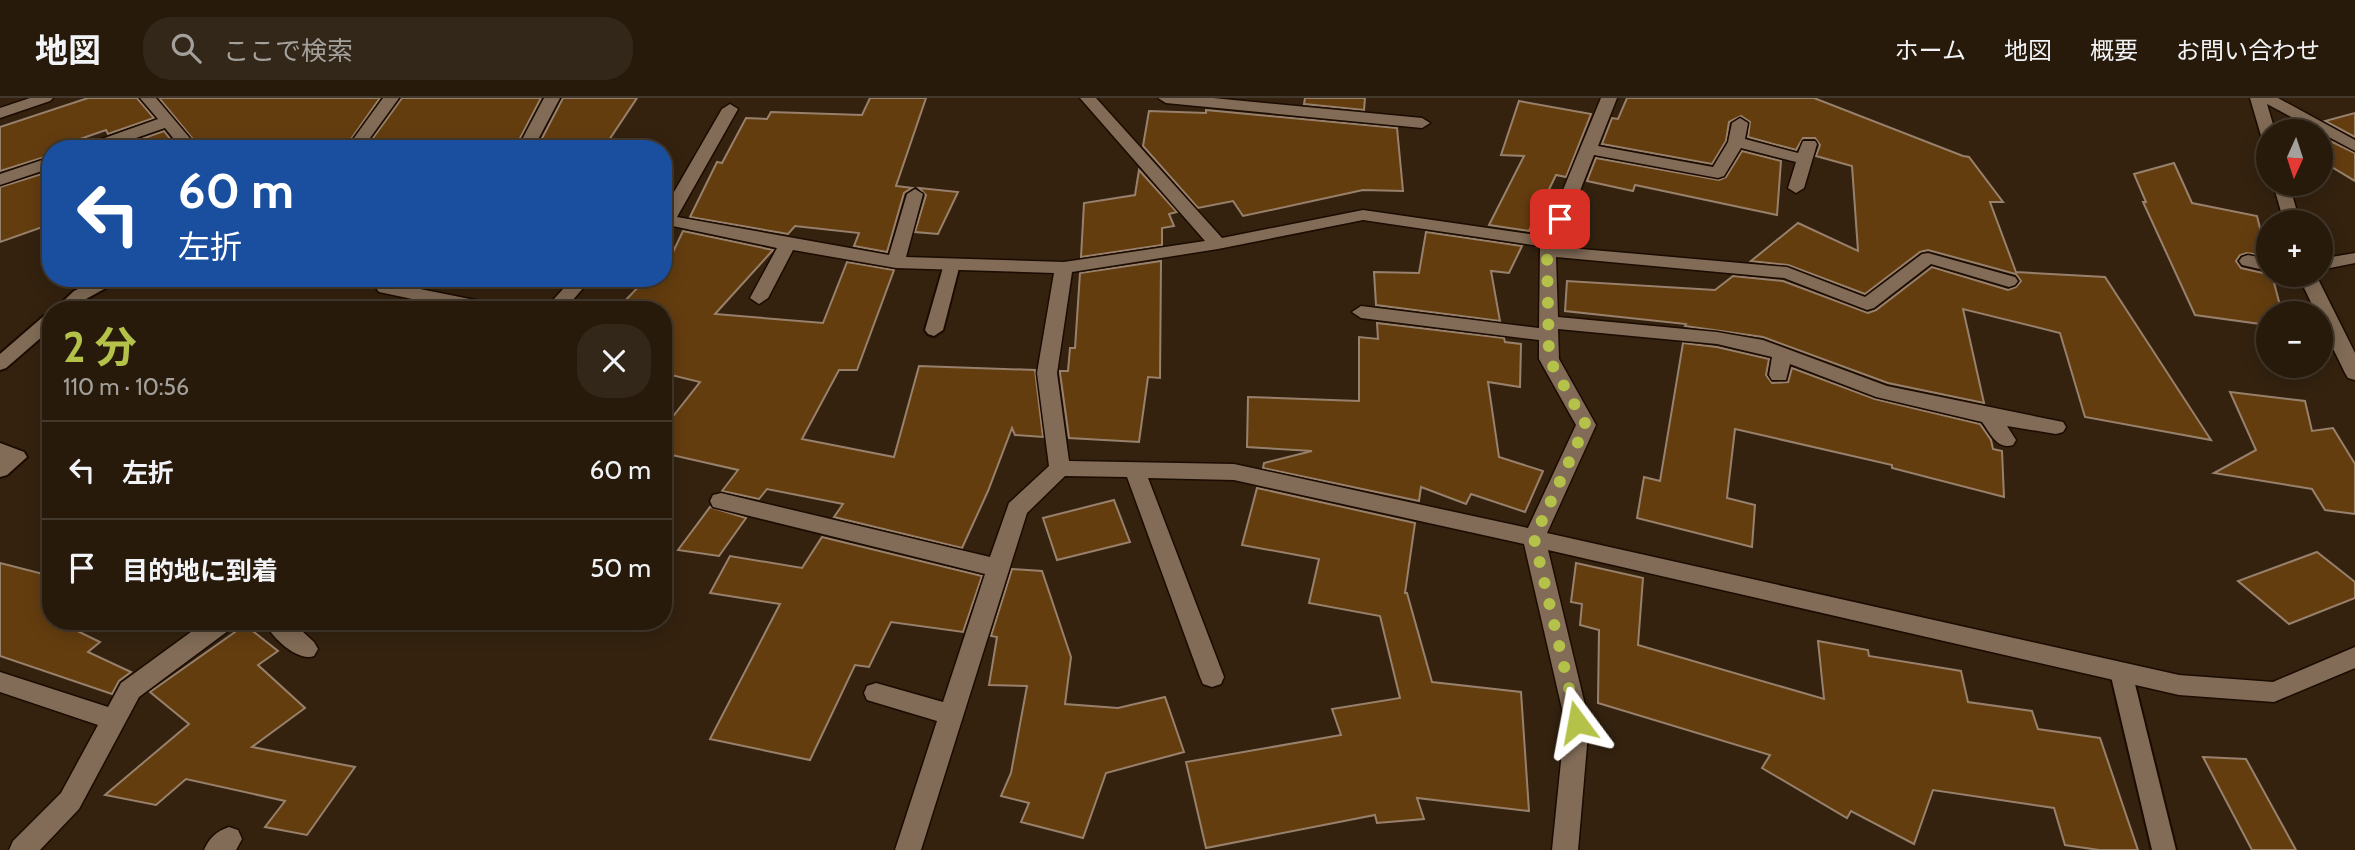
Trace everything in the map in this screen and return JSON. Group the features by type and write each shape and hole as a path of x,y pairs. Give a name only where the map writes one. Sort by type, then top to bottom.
{"street":[{"path":"0,113 45,98"},
{"path":"149,98 184,140"},
{"path":"361,140 391,98"},
{"path":"530,140 552,98"},
{"path":"1088,98 1218,244"},
{"path":"1166,98 1422,123"},
{"path":"1565,850 1577,722 1534,538 1586,425 1549,359 1549,247 1609,98"},
{"path":"2258,98 2264,119"},
{"path":"2267,98 2355,146"},
{"path":"672,207 730,109"},
{"path":"114,140 168,121"},
{"path":"1588,149 1718,173 1736,142 1740,123"},
{"path":"1736,142 1806,151 1796,188"},
{"path":"0,180 42,165"},
{"path":"896,262 915,194"},
{"path":"672,220 896,262 1065,268 1218,244 1363,215 1549,247 1787,273 1867,304 1927,258 2009,281"},
{"path":"759,298 788,244"},
{"path":"2333,262 2355,258"},
{"path":"2248,261 2256,263"},
{"path":"1060,468 1047,373 1065,268"},
{"path":"561,301 574,287"},
{"path":"2314,287 2355,373"},
{"path":"385,288 450,301"},
{"path":"1362,312 1549,328 1717,338 1763,346 1883,392 1989,416 2056,426"},
{"path":"1779,375 1782,353"},
{"path":"1989,416 2006,440"},
{"path":"908,850 1017,509 1060,468 1234,472 2179,685 2274,692 2355,657"},
{"path":"1135,471 1212,677"},
{"path":"721,501 998,568"},
{"path":"22,850 70,801 130,691 212,630"},
{"path":"285,630 306,649"},
{"path":"0,682 114,720"},
{"path":"876,693 951,715"}],"lane":[{"path":"934,330 952,264"},
{"path":"73,301 97,287"},
{"path":"0,364 42,327"},
{"path":"0,450 17,457 0,470"},
{"path":"2121,672 2164,850"}],"building":[{"path":"88,98 137,98 154,118 108,134 106,130 77,140 42,140 42,158 0,171 0,127"},
{"path":"159,98 380,98 350,140 194,140"},
{"path":"402,98 541,98 519,140 372,140"},
{"path":"563,98 637,98 609,140 541,140"},
{"path":"870,98 926,98 896,186 912,188 904,193 887,252 854,246 859,233 795,226 788,234 690,217 717,162 722,163 746,118 767,119 771,112 862,115"},
{"path":"1305,98 1365,98 1364,110 1304,104"},
{"path":"1627,98 1814,98 1969,157 2003,202 1990,202 2016,272 2105,277 2211,440 2085,417 2060,333 1963,309 1984,403 1888,383 1763,337 1685,326 1686,324 1565,311 1567,281 1715,290 1733,276 1783,281 1868,313 1876,310 1932,267 2008,290 2021,281 2016,274 1928,250 1920,252 1865,294 1788,265 1751,261 1798,223 1858,251 1852,166 1816,156 1820,145 1815,138 1803,138 1796,150 1748,137 1750,122 1741,116 1729,122 1726,141 1712,164 1602,144 1612,118 1618,119"},
{"path":"1519,101 1591,114 1566,177 1556,175 1529,231 1489,225 1524,156 1501,155"},
{"path":"1206,110 1397,128 1403,191 1363,190 1243,216 1233,201 1198,208 1143,146 1149,111 1206,113"},
{"path":"2355,113 2355,137 2333,125 2332,119"},
{"path":"164,131 171,140 139,140"},
{"path":"2333,142 2355,153 2355,181 2333,168"},
{"path":"1742,151 1781,161 1777,215 1635,185 1633,191 1587,181 1596,158 1719,180 1726,177"},
{"path":"2174,163 2192,203 2256,216 2256,254 2240,255 2236,261 2241,268 2256,271 2256,287 2275,287 2279,301 2256,301 2256,323 2195,315 2143,202 2146,202 2134,174"},
{"path":"1139,170 1177,212 1169,214 1174,226 1162,228 1162,245 1081,257 1084,203 1135,195"},
{"path":"42,174 42,227 0,242 0,187"},
{"path":"919,188 958,192 938,234 915,232 926,195"},
{"path":"683,231 773,250 715,314 823,323 847,262 894,270 857,370 839,370 802,439 894,457 919,366 1035,370 1043,437 1015,435 1012,428 962,548 834,517 843,504 767,489 759,499 722,491 738,470 672,455 672,418 700,382 672,375 672,301 625,301 638,287 672,287 673,252"},
{"path":"1426,232 1522,246 1509,273 1491,271 1500,321 1376,305 1374,272 1419,273"},
{"path":"1161,261 1160,378 1148,377 1139,442 1069,438 1060,371 1068,371 1070,348 1075,348 1080,273"},
{"path":"1377,323 1504,338 1505,342 1521,344 1520,387 1488,382 1499,457 1543,471 1525,512 1471,494 1466,504 1421,487 1419,501 1263,468 1264,463 1312,451 1247,447 1248,397 1359,401 1359,337 1378,339"},
{"path":"1683,343 1717,347 1769,359 1766,375 1772,383 1788,382 1792,368 1875,399 1980,424 1991,440 1993,449 2002,451 2004,497 1892,468 1892,465 1735,429 1727,498 1755,505 1752,547 1637,518 1644,477 1660,481"},
{"path":"2230,392 2305,401 2312,431 2333,428 2355,464 2355,514 2325,510 2312,489 2214,473 2256,450"},
{"path":"1257,488 1415,523 1405,593 1432,682 1521,692 1529,811 1417,798 1424,819 1377,823 1375,815 1206,848 1186,762 1341,735 1332,709 1400,698 1380,616 1309,603 1319,559 1242,545"},
{"path":"1114,500 1130,542 1057,560 1043,518"},
{"path":"710,507 746,518 719,556 678,550"},
{"path":"822,537 982,576 963,632 891,622 869,667 855,665 810,760 710,739 780,604 710,593 730,556 802,568"},
{"path":"2317,552 2355,582 2355,598 2289,624 2238,581"},
{"path":"0,563 42,574 42,630 75,630 100,642 88,652 131,672 119,681 112,694 0,656"},
{"path":"1576,563 1643,578 1638,645 1824,699 1818,641 1868,650 1869,656 1961,671 1968,702 2032,711 2038,729 2100,738 2138,850 2099,850 2065,845 2054,808 1933,790 1914,844 1851,811 1847,818 1762,768 1770,755 1598,703 1599,630 1580,625 1582,604 1571,602"},
{"path":"1012,569 1042,571 1071,657 1065,704 1118,708 1165,697 1184,752 1106,773 1083,838 1021,822 1029,803 1001,796 1011,773 1027,686 989,685 997,637 991,636"},
{"path":"238,630 251,630 278,651 258,665 305,708 252,747 355,767 307,835 265,827 285,801 186,779 156,805 105,795 189,724 150,692"},
{"path":"2203,757 2246,759 2296,850 2252,850"}],"route":[{"path":"1560,219 1547,251 1549,359 1586,425 1534,538 1577,722"}]}
